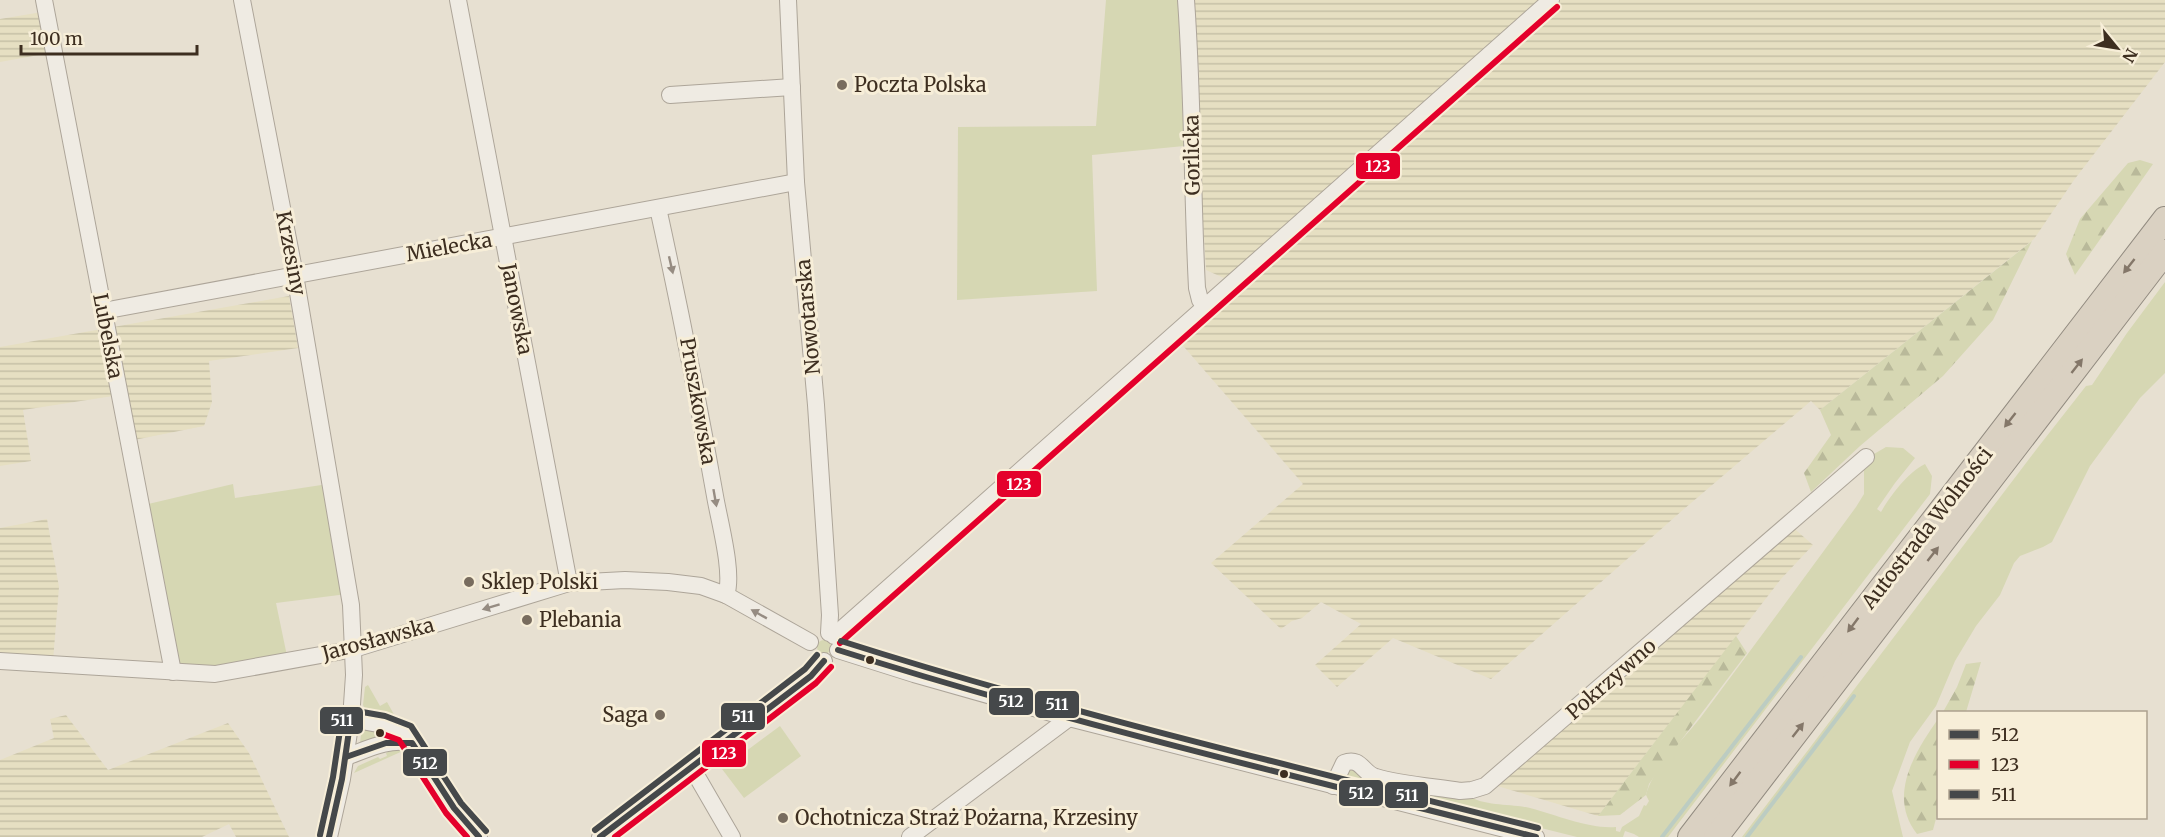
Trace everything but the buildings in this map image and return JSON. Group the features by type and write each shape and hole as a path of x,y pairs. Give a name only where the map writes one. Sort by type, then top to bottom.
{"highway":[{"name":"Autostrada Wolności","path":"1690,837 2165,219"},
{"name":"Autostrada Wolności","path":"1716,837 2165,252"}],"street":[{"name":"Lubelska","path":"45,0 173,672"},
{"name":"Krzesiny","path":"242,0 295,275 351,605 354,649 351,719 338,802 329,837"},
{"name":"Janowska","path":"458,0 570,583"},
{"name":"Nowotarska","path":"788,0 796,182 817,417 830,615 834,640"},
{"name":"Gorlicka","path":"1186,0 1191,74 1192,188 1197,288 1205,308"},
{"path":"600,837 811,676 824,661 833,658 834,640 1551,0"},
{"path":"670,95 792,87"},
{"name":"Mielecka","path":"103,311 796,182"},
{"name":"Pruszkowska","path":"658,208 681,309 719,517 729,582 726,595"},
{"name":"Pokrzywno","path":"1334,786 1344,764 1349,761 1360,764 1374,777 1460,791 1485,786 1866,457"},
{"name":"Jarosławska","path":"0,661 215,674 354,649 570,583 597,580 668,582 701,586 726,595 810,642"},
{"path":"824,661 811,653 810,642 816,634 914,674 1070,718 1536,837"},
{"path":"910,837 1070,718"},
{"path":"351,719 405,733 454,808 479,837"},
{"path":"346,757 389,741 399,740 412,743"},
{"path":"692,768 732,837"}],"shaded area":[{"path":"1193,0 1543,0 1226,279 1206,270 1199,156 1199,71"},
{"path":"1560,0 2165,0 2165,62 2074,180 2034,239 1820,410 1811,401 1491,679 1393,638 1337,687 1315,665 1361,624 1321,602 1302,618 1292,621 1281,629 1211,563 1303,484 1178,340"},
{"path":"42,12 50,53 0,62 0,19"},
{"path":"289,296 298,348 209,361 212,402 204,426 134,440 126,394 23,410 31,461 0,466 0,347"},
{"path":"47,519 59,587 53,661 0,658 0,528"},
{"path":"1789,524 1813,545 1781,579 1598,816 1494,785"},
{"path":"66,715 108,770 228,723 249,753 289,837 236,837 229,824 202,837 0,837 0,760 54,738 50,719"}],"green space":[{"path":"1106,0 1178,0 1184,146 1092,155 1097,291 957,300 958,127 1096,126"},
{"path":"2140,160 2153,164 2075,275 2066,254 2080,219 2128,163"},
{"path":"2032,241 1993,320 1943,376 1860,446 1811,492 1804,473 1831,435 1820,410"},
{"path":"2165,282 2165,373 2140,398 2090,466 2052,542 2020,556 2014,563 2000,595 1976,626 1955,661 1936,706 1910,742 1892,791 1903,837 1748,837 1855,697 1853,696 1745,837 1742,837 2039,446 2086,386 2092,385"},
{"path":"1886,447 1903,448 1915,458 1877,509 1881,512 1906,479 1925,464 1932,476 1930,494 1668,837 1639,837 1625,831 1623,837 1577,837 1344,779 1349,767 1466,795 1489,803 1522,806 1595,826 1616,827 1616,831 1620,832 1622,827 1639,816 1644,805 1646,806 1649,801 1646,795 1662,764 1701,717 1856,507 1864,494 1864,470 1867,463 1874,454"},
{"path":"233,484 235,498 328,484 347,594 276,603 287,656 215,670 175,670 144,505"},
{"path":"1736,636 1747,653 1661,767 1649,784 1646,795 1620,815 1598,816"},
{"path":"824,640 829,642 831,647 829,652 824,654 819,652 817,647 819,642"},
{"path":"1981,662 1966,711 1944,711 1957,687 1966,664"},
{"path":"368,685 380,706 387,702 396,718 384,715 385,712 377,710 375,713 365,709 363,705 365,687"},
{"path":"1937,721 1937,815 1933,830 1917,834 1908,820 1904,805 1904,790 1913,760"},
{"path":"780,726 801,756 744,798 722,769"},
{"path":"362,727 374,730 377,734 376,738 360,743"},
{"path":"394,749 404,749 407,751 425,772 421,775 405,750 354,773 358,766 378,757 380,759 387,756 386,753"}],"waterway":[{"path":"1662,837 1801,657"},
{"path":"1747,837 1854,696"}],"transit line":[{"name":"123","path":"840,643 1557,7"},
{"name":"511","path":"841,641 1101,717 1538,828"},
{"name":"512","path":"838,650 1098,726 1536,837"},
{"name":"511","path":"595,830 805,669 817,655"},
{"name":"512","path":"600,837 811,676 824,661"},
{"name":"123","path":"615,837 816,683 831,667"},
{"name":"511","path":"320,835 333,777 342,717 351,710 385,716 411,726 461,803 486,831"},
{"name":"512","path":"329,837 342,779 350,724"},
{"name":"123","path":"380,733 399,740 446,813 467,837"},
{"name":"512","path":"346,757 386,743 412,743 454,808 479,837"}],"place":[{"name":"Poczta Polska","path":"842,85"},
{"name":"Sklep Polski","path":"469,582"},
{"name":"Plebania","path":"527,620"},
{"name":"Saga","path":"660,715"},
{"name":"Ochotnicza Straż Pożarna, Krzesiny","path":"783,818"}]}
